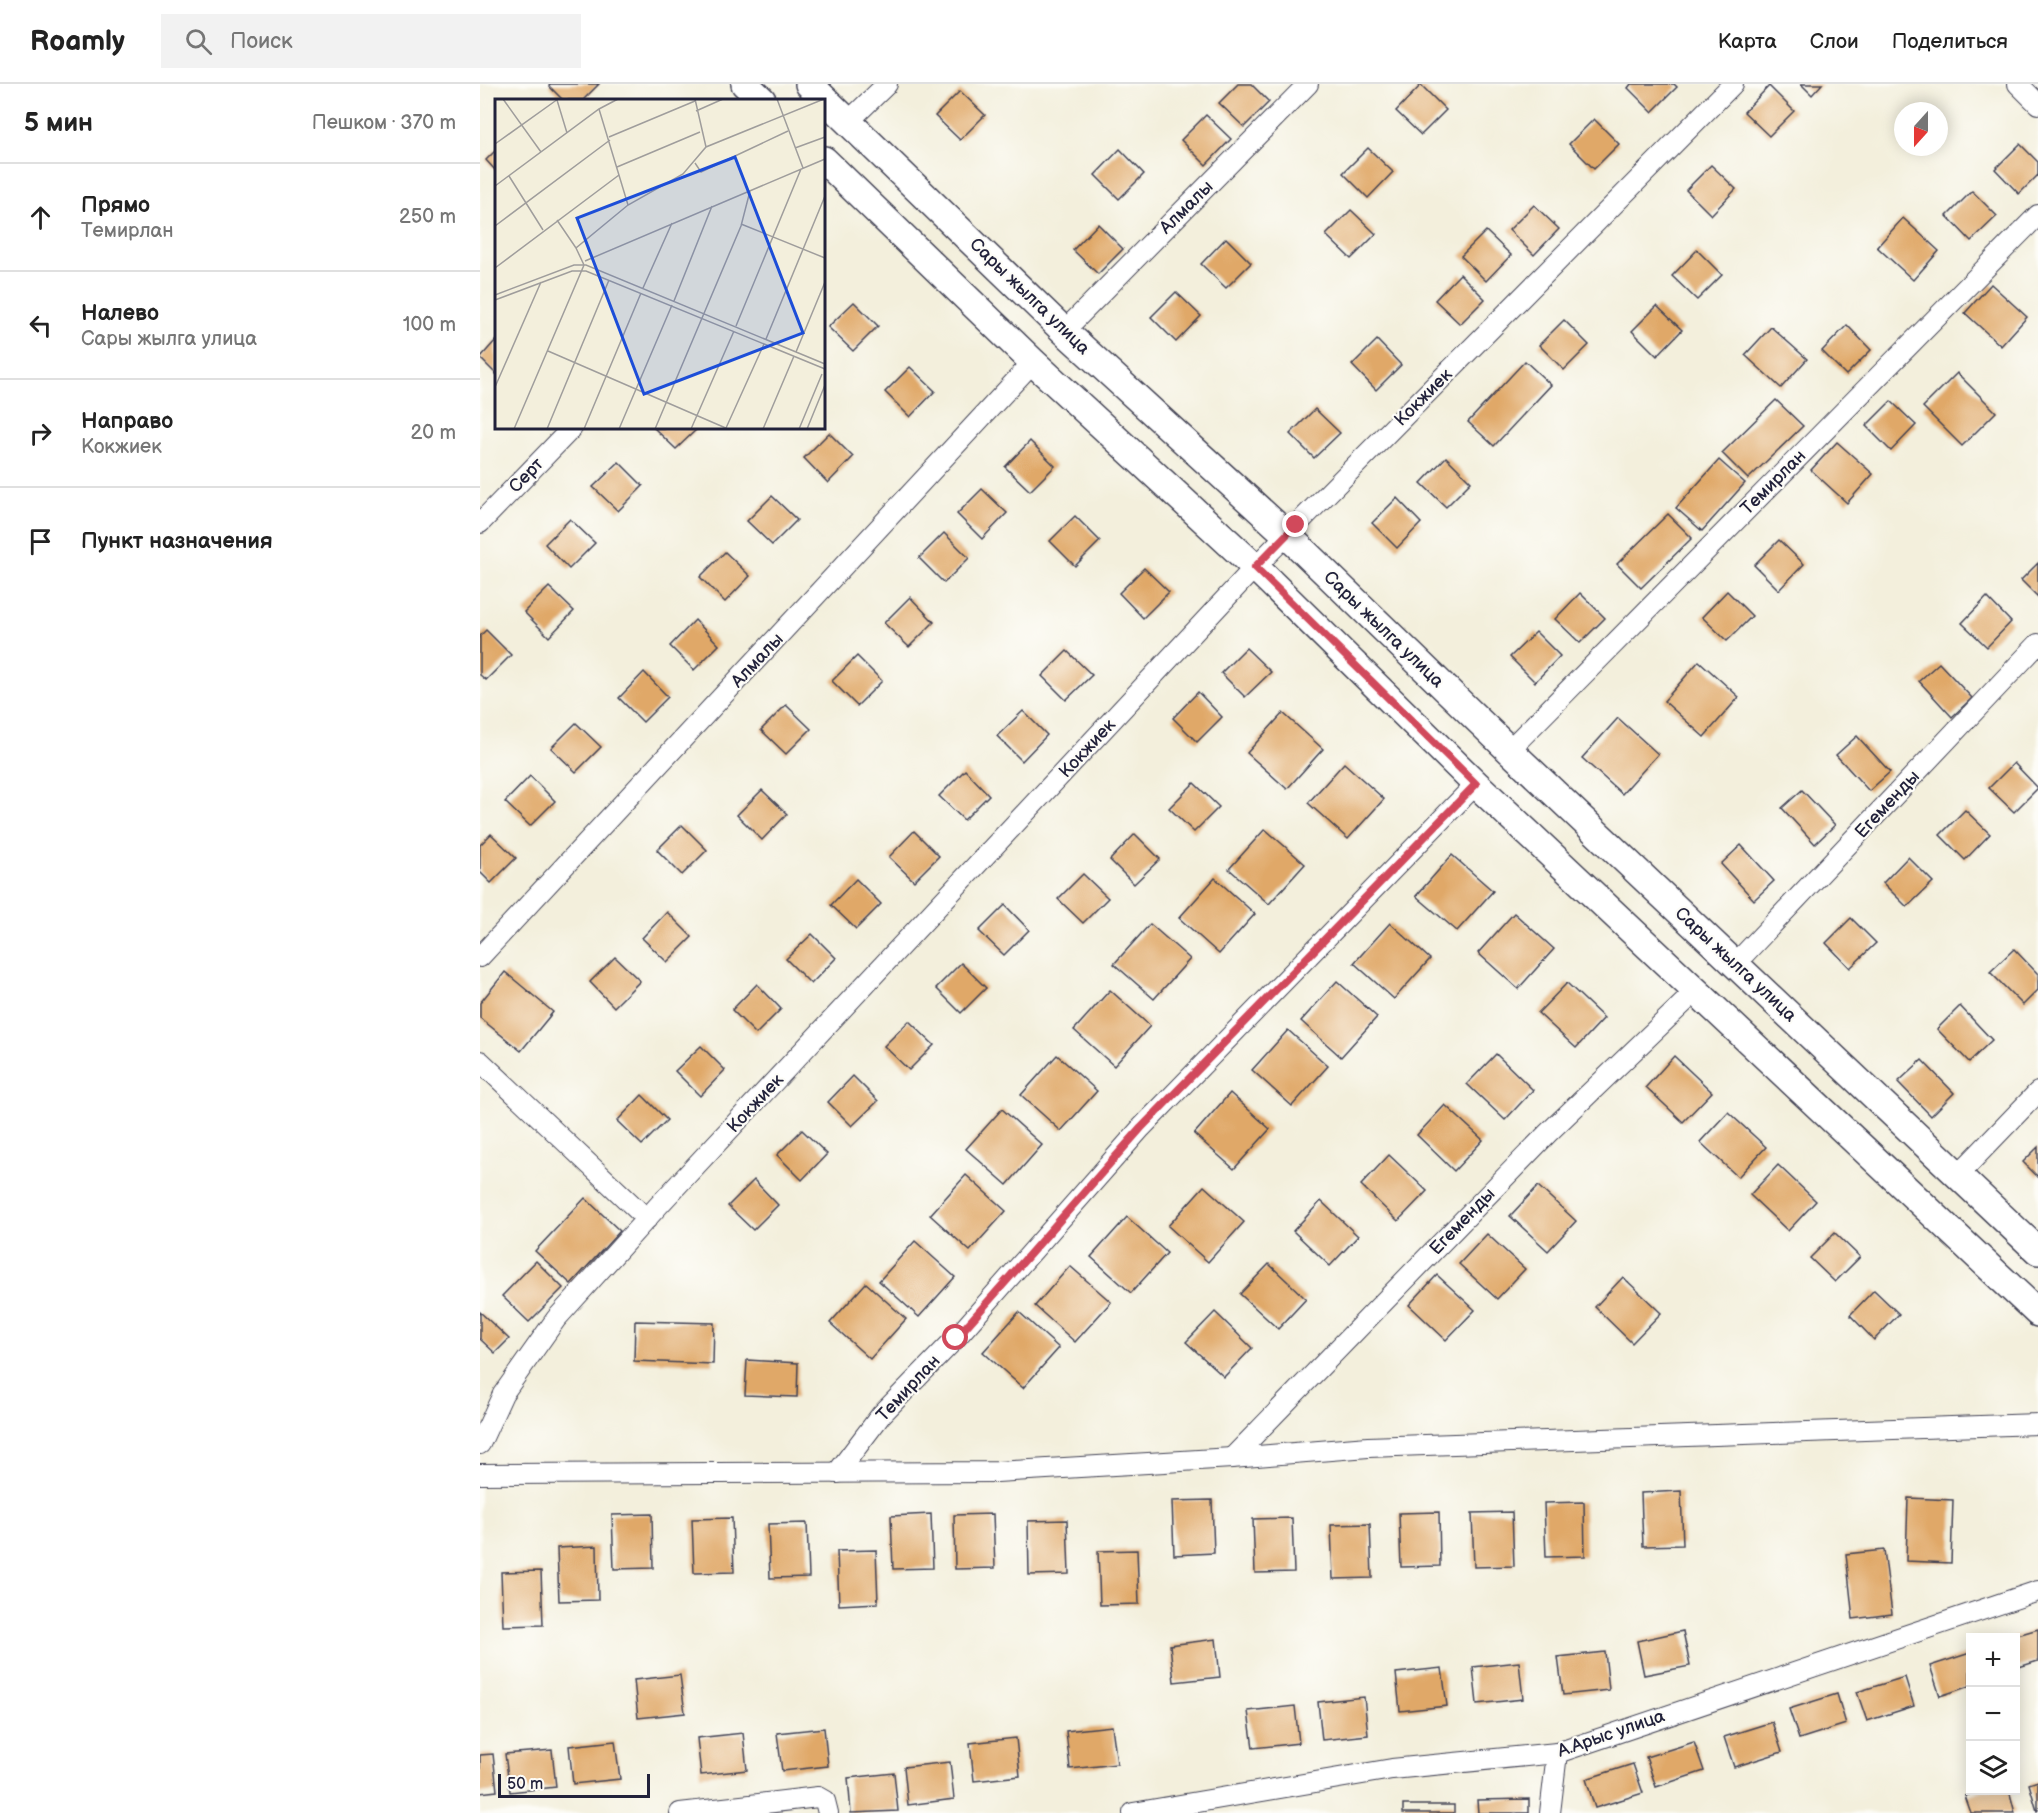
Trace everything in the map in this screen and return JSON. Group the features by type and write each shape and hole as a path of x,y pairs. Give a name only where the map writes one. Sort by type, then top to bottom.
{"street":[{"path":"746,84 761,99"},
{"name":"Сары жылга улица","path":"809,84 1064,331 1287,535 1509,750 2038,1251"},
{"path":"849,121 887,84"},
{"name":"Алмалы","path":"1064,331 1308,84"},
{"name":"Кокжиек","path":"480,1444 503,1394 555,1318 1255,567 1733,84"},
{"path":"2018,84 2038,104"},
{"path":"825,161 1033,362 1255,567 1476,784 2038,1312"},
{"name":"Темирлан","path":"1509,750 2038,215"},
{"name":"Алмалы","path":"480,957 1033,362"},
{"name":"Серт","path":"480,523 571,429"},
{"name":"Егеменды","path":"1735,964 2038,644"},
{"name":"Темирлан","path":"837,1473 881,1415 956,1338 1141,1128 1476,784"},
{"name":"Егеменды","path":"1232,1458 1548,1133 1697,990"},
{"path":"480,1061 647,1219"},
{"path":"1959,1174 2038,1092"},
{"path":"480,1474 997,1472 1232,1458 1368,1446 2038,1424"},
{"name":"А.Арыс улица","path":"1133,1813 1392,1769 1557,1753 2038,1591"},
{"path":"1550,1813 1557,1753"},
{"path":"680,1813 823,1805"}],"building":[{"path":"550,84 599,84 584,99 562,99 549,86"},
{"path":"1238,84 1251,84 1269,102 1244,127 1219,103"},
{"path":"1631,84 1674,84 1677,87 1652,112 1628,88"},
{"path":"1801,84 1822,84 1812,95"},
{"path":"1421,85 1446,110 1421,135 1396,111"},
{"path":"1769,86 1794,111 1769,136 1744,112"},
{"path":"960,91 985,115 960,140 935,116"},
{"path":"1206,115 1231,139 1206,165 1181,140"},
{"path":"1594,119 1619,144 1594,169 1569,144"},
{"path":"2020,144 2038,162 2038,175 2019,194 1995,169"},
{"path":"1368,148 1393,172 1368,198 1343,173"},
{"path":"1120,149 1144,174 1119,199 1095,175"},
{"path":"495,151 495,170 486,160"},
{"path":"1711,165 1736,189 1711,215 1686,190"},
{"path":"1972,191 1997,216 1971,241 1947,216"},
{"path":"1534,205 1559,229 1534,255 1509,230"},
{"path":"1351,210 1376,234 1351,259 1326,235"},
{"path":"1903,218 1939,251 1913,280 1877,247"},
{"path":"1098,224 1123,249 1098,274 1073,250"},
{"path":"1486,231 1511,255 1486,281 1461,256"},
{"path":"1226,238 1251,263 1226,288 1201,264"},
{"path":"1697,250 1722,275 1697,300 1672,276"},
{"path":"1460,274 1485,299 1460,324 1435,300"},
{"path":"1991,284 2027,317 2001,346 1965,313"},
{"path":"1176,292 1201,316 1176,342 1151,317"},
{"path":"854,302 878,326 853,351 828,327"},
{"path":"1657,306 1682,330 1657,356 1632,331"},
{"path":"1564,320 1589,345 1564,370 1539,345"},
{"path":"1847,325 1871,350 1846,375 1822,351"},
{"path":"1771,327 1807,359 1781,388 1745,355"},
{"path":"1377,340 1401,365 1376,390 1352,365"},
{"path":"495,341 495,373 480,358"},
{"path":"1525,361 1551,385 1494,446 1468,422"},
{"path":"910,367 935,391 910,417 885,392"},
{"path":"1957,373 1996,412 1962,446 1923,407"},
{"path":"1776,400 1803,426 1748,479 1722,453"},
{"path":"1891,401 1916,425 1891,451 1866,426"},
{"path":"1315,409 1340,433 1314,458 1290,434"},
{"path":"655,429 697,429 676,449"},
{"path":"829,433 853,457 828,483 804,458"},
{"path":"1030,441 1055,466 1030,491 1005,467"},
{"path":"1837,442 1873,474 1847,503 1811,470"},
{"path":"1446,457 1471,482 1446,507 1421,483"},
{"path":"1719,460 1745,483 1702,531 1676,508"},
{"path":"619,462 643,486 618,511 593,487"},
{"path":"982,489 1007,513 982,539 957,514"},
{"path":"772,496 797,520 772,545 747,521"},
{"path":"1397,498 1421,523 1397,548 1372,523"},
{"path":"1668,514 1692,538 1641,588 1617,564"},
{"path":"1075,516 1100,541 1075,566 1050,541"},
{"path":"570,519 595,543 569,569 545,544"},
{"path":"944,533 969,558 944,583 919,558"},
{"path":"1779,540 1804,564 1779,590 1754,565"},
{"path":"725,552 750,576 725,602 700,577"},
{"path":"2038,563 2038,597 2021,580"},
{"path":"1144,568 1169,592 1143,618 1119,593"},
{"path":"549,587 574,611 549,637 524,612"},
{"path":"1727,591 1752,616 1727,641 1702,617"},
{"path":"1580,593 1605,618 1580,643 1555,619"},
{"path":"910,597 934,622 909,647 884,623"},
{"path":"1987,597 2011,622 1987,647 1962,623"},
{"path":"695,620 719,645 694,670 670,646"},
{"path":"486,630 511,655 486,680 480,675 480,636"},
{"path":"1536,632 1560,656 1535,682 1510,657"},
{"path":"1246,648 1271,672 1245,697 1221,673"},
{"path":"1067,651 1092,675 1066,700 1042,676"},
{"path":"857,656 882,681 857,706 832,681"},
{"path":"1699,661 1739,697 1704,737 1664,701"},
{"path":"1939,663 1972,698 1952,717 1919,681"},
{"path":"644,672 668,697 643,722 619,698"},
{"path":"1198,692 1222,717 1197,742 1173,718"},
{"path":"786,705 811,729 786,754 761,730"},
{"path":"1023,711 1047,735 1022,761 997,736"},
{"path":"1283,713 1323,749 1287,789 1247,753"},
{"path":"1618,718 1658,754 1622,794 1582,758"},
{"path":"576,723 601,747 576,772 551,748"},
{"path":"1857,736 1890,772 1869,791 1836,755"},
{"path":"1344,763 1384,799 1348,839 1308,803"},
{"path":"2014,763 2038,788 2014,812 1989,788"},
{"path":"965,770 989,795 964,820 939,796"},
{"path":"530,776 555,801 530,826 505,802"},
{"path":"1194,783 1219,807 1194,832 1169,808"},
{"path":"762,790 787,814 762,840 737,815"},
{"path":"1802,790 1835,825 1815,844 1782,808"},
{"path":"1965,810 1990,834 1965,860 1940,835"},
{"path":"682,825 707,850 682,875 657,850"},
{"path":"1265,829 1305,864 1269,904 1229,869"},
{"path":"914,831 939,856 914,881 889,857"},
{"path":"491,834 516,858 491,883 480,872 480,845"},
{"path":"1135,834 1160,859 1134,884 1110,860"},
{"path":"1741,845 1774,881 1754,900 1721,864"},
{"path":"1452,855 1493,891 1457,931 1416,896"},
{"path":"1908,857 1933,882 1907,907 1883,883"},
{"path":"1083,874 1108,898 1083,923 1058,899"},
{"path":"1215,878 1255,914 1219,954 1179,918"},
{"path":"856,879 881,904 856,929 831,905"},
{"path":"1005,905 1029,930 1004,955 979,931"},
{"path":"667,912 692,937 667,962 642,938"},
{"path":"1514,913 1554,949 1518,989 1478,953"},
{"path":"1851,918 1876,943 1850,968 1826,943"},
{"path":"1390,923 1430,959 1394,999 1354,963"},
{"path":"1150,924 1190,959 1154,999 1114,964"},
{"path":"812,934 836,958 811,984 786,959"},
{"path":"2014,949 2038,974 2038,990 2023,1005 1990,972"},
{"path":"615,957 640,981 614,1007 590,982"},
{"path":"961,963 986,988 961,1013 936,988"},
{"path":"505,972 553,1012 521,1051 480,1018 480,1003"},
{"path":"1337,981 1377,1017 1341,1057 1301,1021"},
{"path":"1567,983 1604,1018 1576,1048 1538,1013"},
{"path":"757,984 781,1009 756,1034 732,1010"},
{"path":"1110,990 1150,1026 1114,1066 1074,1030"},
{"path":"1960,1006 1992,1040 1969,1062 1937,1029"},
{"path":"909,1021 934,1045 909,1070 884,1046"},
{"path":"1288,1030 1328,1066 1292,1106 1252,1070"},
{"path":"701,1046 725,1070 700,1096 675,1071"},
{"path":"1496,1054 1533,1090 1505,1120 1467,1084"},
{"path":"1057,1055 1097,1091 1061,1131 1021,1095"},
{"path":"1674,1056 1712,1092 1683,1122 1646,1087"},
{"path":"1922,1060 1954,1093 1931,1116 1898,1082"},
{"path":"853,1076 878,1101 852,1126 828,1102"},
{"path":"1230,1093 1270,1129 1234,1169 1194,1134"},
{"path":"642,1095 667,1120 642,1145 617,1121"},
{"path":"1445,1105 1483,1140 1454,1171 1417,1135"},
{"path":"1002,1109 1042,1145 1007,1185 966,1149"},
{"path":"1728,1112 1766,1147 1738,1177 1700,1142"},
{"path":"802,1130 827,1154 802,1180 777,1155"},
{"path":"2038,1147 2038,1177 2023,1162"},
{"path":"1389,1155 1427,1191 1398,1221 1361,1185"},
{"path":"1778,1165 1816,1201 1788,1231 1750,1195"},
{"path":"966,1175 1006,1211 970,1251 930,1215"},
{"path":"754,1180 778,1205 753,1230 728,1206"},
{"path":"1204,1186 1244,1222 1208,1262 1168,1226"},
{"path":"1538,1186 1576,1221 1548,1251 1510,1216"},
{"path":"585,1198 620,1231 571,1284 535,1251"},
{"path":"1321,1201 1358,1236 1330,1266 1293,1231"},
{"path":"1127,1217 1167,1253 1131,1293 1091,1257"},
{"path":"1835,1233 1860,1257 1835,1282 1810,1258"},
{"path":"1487,1234 1525,1269 1497,1299 1459,1264"},
{"path":"915,1241 955,1277 919,1317 879,1281"},
{"path":"536,1261 563,1288 529,1322 502,1296"},
{"path":"1269,1264 1306,1299 1278,1329 1240,1294"},
{"path":"1070,1266 1111,1302 1075,1342 1035,1306"},
{"path":"1437,1275 1475,1310 1446,1340 1409,1305"},
{"path":"1623,1277 1661,1313 1632,1343 1595,1307"},
{"path":"866,1283 906,1319 870,1359 830,1323"},
{"path":"1874,1290 1899,1314 1874,1340 1850,1315"},
{"path":"480,1312 509,1339 495,1353 480,1339"},
{"path":"1019,1312 1059,1348 1023,1388 983,1352"},
{"path":"1215,1312 1252,1348 1224,1377 1186,1342"},
{"path":"635,1321 714,1323 713,1364 634,1361"},
{"path":"747,1360 798,1363 797,1397 745,1395"},
{"path":"1681,1491 1683,1545 1643,1546 1641,1493"},
{"path":"1908,1498 1953,1500 1951,1563 1906,1561"},
{"path":"1212,1500 1214,1553 1174,1555 1172,1501"},
{"path":"1584,1502 1585,1556 1546,1557 1544,1503"},
{"path":"1439,1512 1440,1566 1401,1567 1399,1513"},
{"path":"1512,1512 1514,1566 1474,1567 1472,1513"},
{"path":"652,1514 653,1568 614,1569 612,1515"},
{"path":"931,1514 933,1568 893,1569 891,1516"},
{"path":"993,1514 995,1568 955,1569 954,1515"},
{"path":"732,1518 734,1572 694,1573 692,1519"},
{"path":"1292,1518 1294,1572 1255,1573 1253,1519"},
{"path":"1067,1520 1069,1574 1029,1575 1028,1521"},
{"path":"807,1523 809,1577 770,1578 768,1524"},
{"path":"1370,1524 1372,1578 1333,1579 1331,1525"},
{"path":"597,1546 598,1600 559,1601 557,1548"},
{"path":"876,1550 878,1603 839,1605 837,1551"},
{"path":"1137,1550 1139,1604 1100,1605 1098,1551"},
{"path":"1884,1550 1892,1614 1853,1619 1846,1554"},
{"path":"541,1571 543,1625 503,1626 501,1572"},
{"path":"2038,1629 2038,1661 2020,1667 2020,1634"},
{"path":"1683,1631 1690,1666 1644,1675 1637,1641"},
{"path":"1216,1639 1220,1677 1174,1682 1170,1645"},
{"path":"1605,1652 1609,1690 1563,1695 1558,1657"},
{"path":"1966,1654 1966,1687 1940,1696 1930,1666"},
{"path":"1519,1662 1523,1699 1477,1704 1473,1667"},
{"path":"1442,1668 1447,1706 1400,1711 1396,1673"},
{"path":"680,1675 685,1713 638,1718 634,1680"},
{"path":"1905,1677 1914,1706 1867,1721 1857,1692"},
{"path":"1837,1694 1846,1724 1799,1739 1789,1709"},
{"path":"1364,1697 1368,1735 1322,1740 1318,1702"},
{"path":"1295,1706 1299,1743 1253,1748 1248,1711"},
{"path":"1772,1722 1782,1752 1734,1767 1724,1737"},
{"path":"1112,1726 1117,1764 1070,1769 1066,1731"},
{"path":"824,1728 828,1766 782,1771 777,1733"},
{"path":"743,1733 747,1770 701,1775 697,1738"},
{"path":"1016,1738 1020,1776 974,1781 970,1743"},
{"path":"615,1741 620,1779 573,1784 569,1746"},
{"path":"1694,1742 1704,1771 1656,1787 1646,1757"},
{"path":"552,1750 556,1787 510,1792 505,1754"},
{"path":"493,1754 497,1791 480,1793 480,1755"},
{"path":"950,1762 954,1799 908,1805 904,1767"},
{"path":"1633,1764 1643,1793 1595,1808 1586,1779"},
{"path":"894,1773 898,1811 851,1813 848,1778"},
{"path":"2038,1781 2038,1810 2037,1811 2029,1784"},
{"path":"2010,1795 2015,1813 1971,1813 1965,1796"},
{"path":"1529,1799 1529,1813 1478,1813 1477,1800"},
{"path":"1403,1805 1454,1805 1454,1813 1403,1813"}],"route":[{"path":"956,1338 1141,1128 1476,784 1255,567 1296,525"}]}
